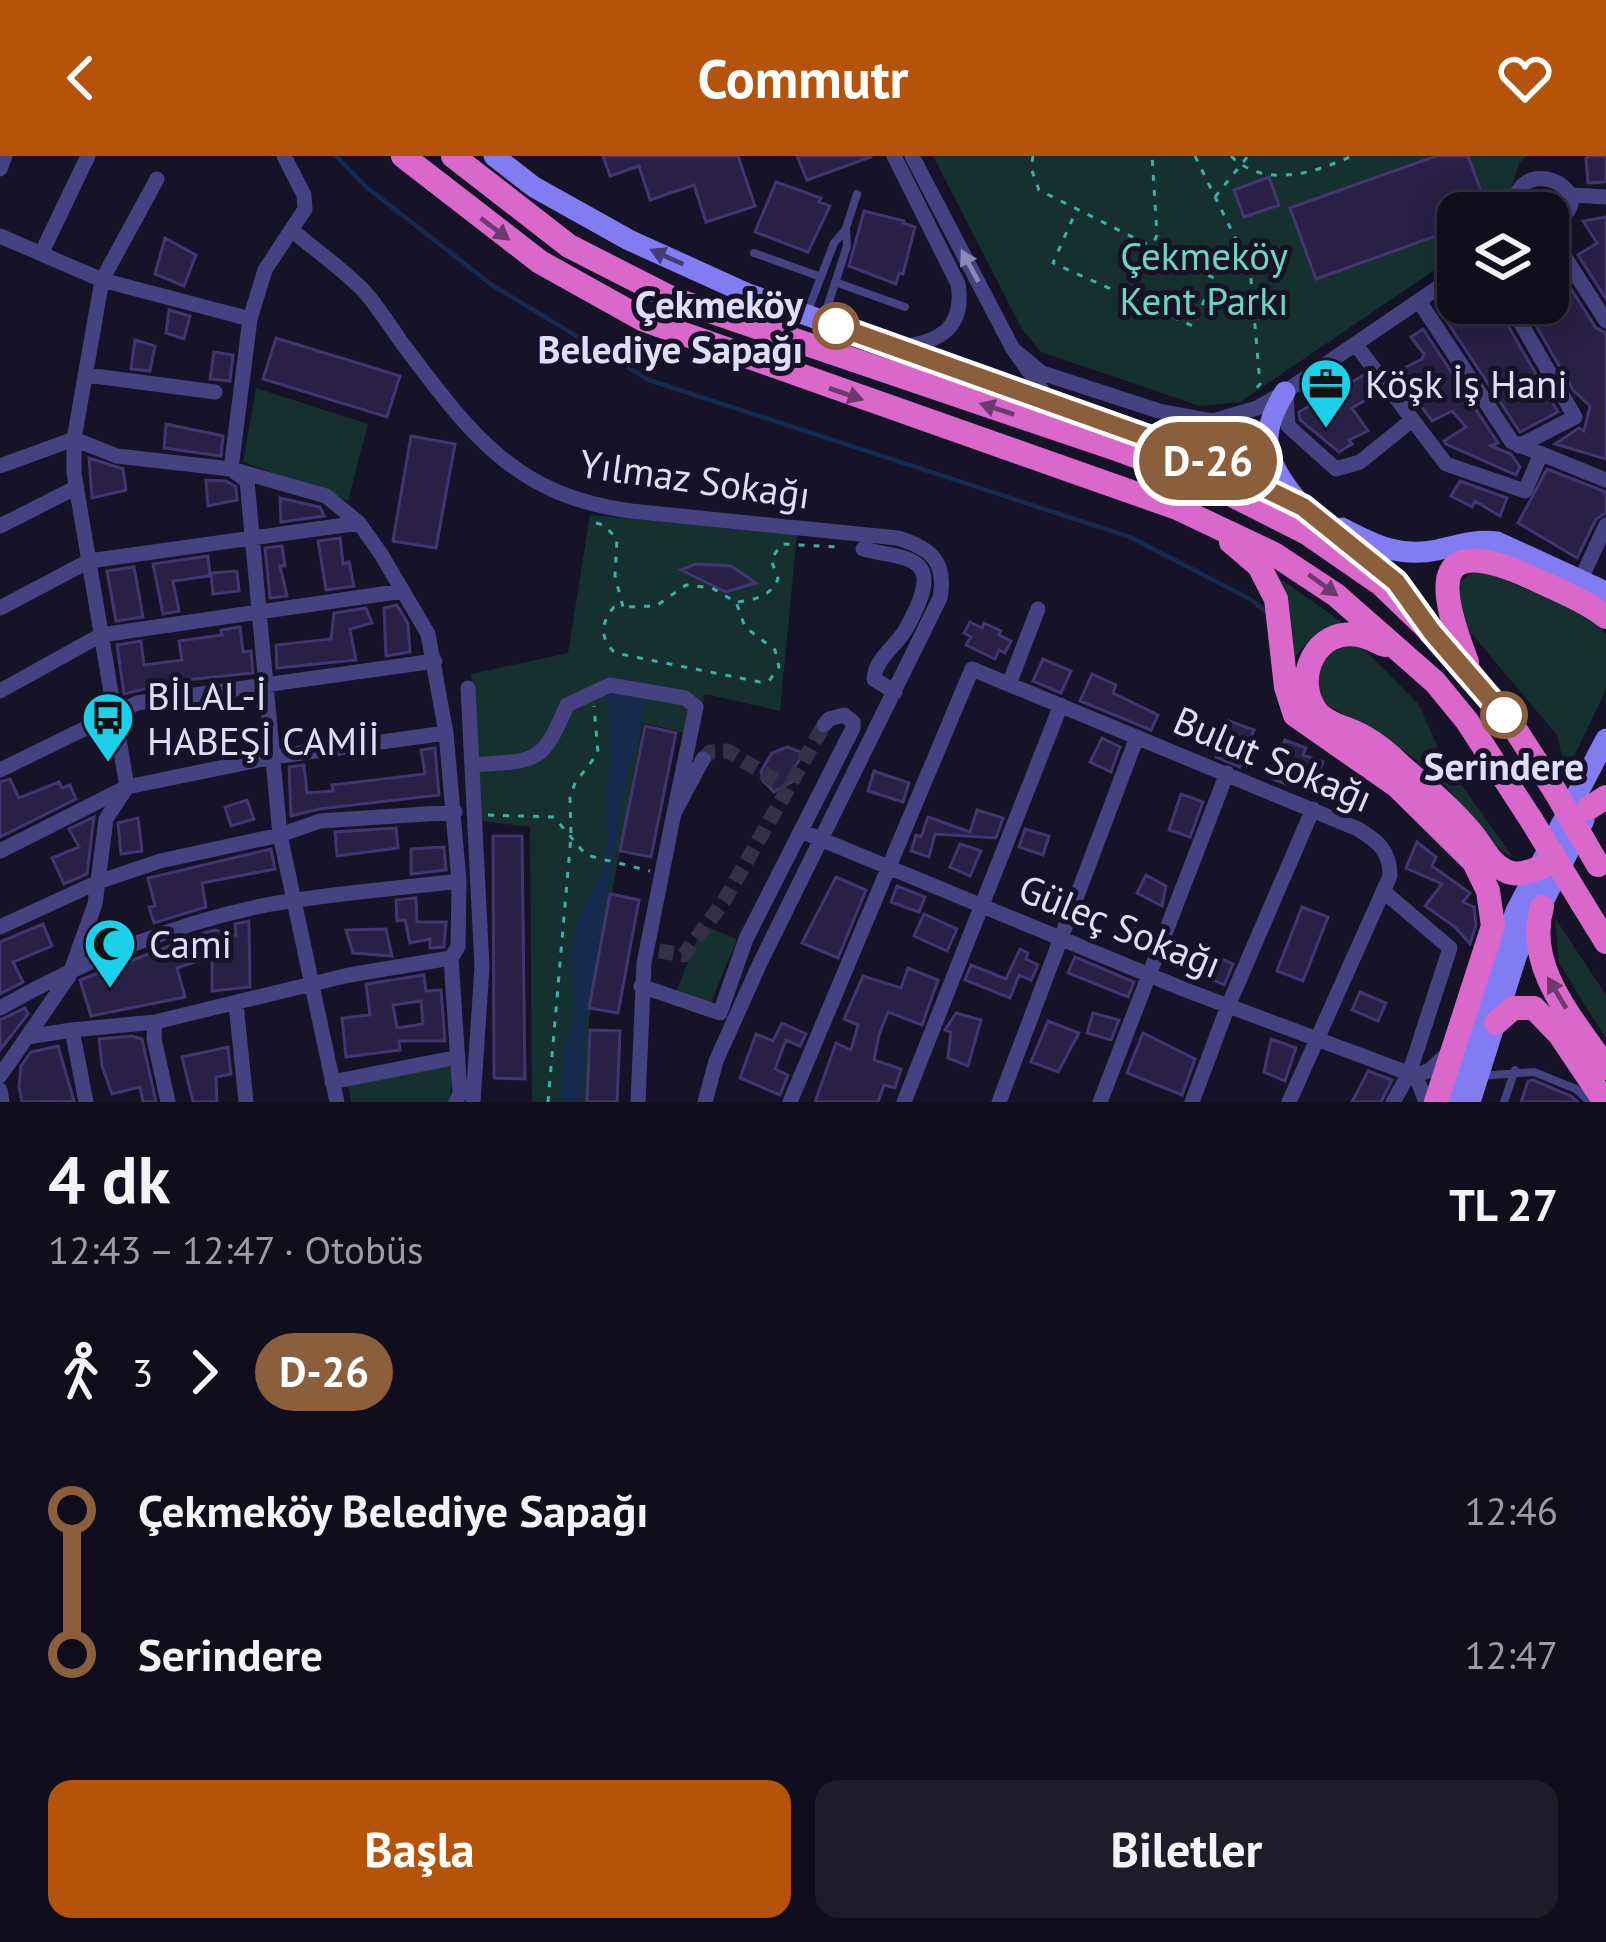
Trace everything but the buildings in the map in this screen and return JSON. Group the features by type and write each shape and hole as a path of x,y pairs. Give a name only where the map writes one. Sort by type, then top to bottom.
{"highway":[{"path":"404,156 540,262 644,320 1190,514 1309,575 1405,653 1468,722 1606,942"},
{"path":"453,156 569,246 671,298 1119,450 1240,499 1349,561 1432,632 1473,676 1517,732 1603,872"},
{"path":"1303,507 1396,582 1432,632"},
{"path":"1190,514 1244,552 1269,582 1281,615 1286,687 1295,715 1397,786 1474,862 1488,891 1493,926 1436,1102"},
{"path":"1473,676 1447,606 1448,582 1460,563 1471,559 1496,562 1606,617"},
{"path":"1405,653 1360,635 1323,644 1308,664 1306,678 1313,706 1321,717 1365,737 1398,762 1459,818 1506,872 1521,874 1542,867"},
{"path":"1542,907 1541,961 1549,983 1606,1068"},
{"path":"1496,1023 1513,1009 1534,1008 1560,1035 1604,1102"}],"main road":[{"path":"494,156 534,187 628,240 748,294 1189,452 1387,550 1424,553 1469,542 1497,542 1606,592"},
{"path":"1285,392 1272,412 1269,461 1303,507"},
{"path":"1449,1102 1516,911 1606,739"},
{"path":"1470,1102 1517,954 1597,803 1606,770"}],"street":[{"path":"0,169 5,156"},
{"path":"41,254 88,156"},
{"path":"231,469 250,319 265,270 304,215 305,202 284,156"},
{"path":"894,156 958,284 961,300 948,333 926,344 897,347"},
{"path":"912,156 1013,349 1051,402"},
{"path":"1517,192 1529,168 1557,166 1572,185 1569,206"},
{"path":"0,1076 72,968 95,904 106,819 127,787 77,487 74,439 102,280 157,178"},
{"path":"1573,195 1606,197"},
{"name":"Yılmaz Sokağı","path":"293,232 363,291 473,434 560,496 595,506 919,544 937,561 944,578 940,598 895,692"},
{"path":"0,236 102,280 250,319"},
{"path":"1569,260 1606,321"},
{"path":"1013,349 1042,373 1159,411 1213,421 1257,408 1285,392 1437,289"},
{"path":"1419,301 1512,442 1606,481"},
{"path":"1520,446 1575,417 1521,324"},
{"path":"1356,345 1446,464 1525,491 1540,456"},
{"path":"87,375 214,392"},
{"path":"1285,392 1288,426 1336,469 1360,462 1412,420"},
{"path":"0,466 74,439 118,456 231,469 326,496 359,524 428,634 435,661 459,881 458,946 451,958 460,1093 456,1102"},
{"path":"231,469 247,481 280,835 337,1102"},
{"path":"0,526 77,487"},
{"path":"0,608 89,561 359,524"},
{"path":"1580,581 1606,525"},
{"path":"705,1102 716,1061 760,963 895,692 874,679 875,668 906,631 927,584 927,574 919,565 863,549"},
{"path":"0,691 101,635 403,591"},
{"path":"1009,684 1038,609"},
{"path":"0,770 137,703 435,661"},
{"name":"Bulut Sokağı","path":"891,868 972,668 1313,809 1378,842 1390,857 1390,876 1383,891"},
{"path":"472,765 537,756 550,744 567,705 610,685 685,698 696,707 653,950 641,986 639,1096"},
{"path":"468,688 482,967 473,1102"},
{"path":"904,1102 1061,705"},
{"path":"641,986 720,1013 746,939 853,722 844,715 824,725"},
{"path":"0,851 127,787 273,757 446,733"},
{"path":"999,1102 1137,736"},
{"path":"674,813 703,759"},
{"path":"1100,1102 1227,773"},
{"path":"1192,1102 1313,809"},
{"path":"0,927 98,882 160,861 280,835 320,821 455,812"},
{"name":"Güleç Sokağı","path":"801,832 1149,975 1412,1075"},
{"path":"790,1102 891,868"},
{"path":"0,1008 72,968 153,937 294,900 459,881"},
{"path":"1289,1102 1383,891 1450,948 1412,1075 1393,1102"},
{"path":"27,1037 155,1022 349,975 451,958"},
{"path":"236,1004 247,1102"},
{"path":"155,1022 154,1039 168,1102"},
{"path":"72,1030 86,1102"},
{"path":"1412,1075 1442,1062 1454,1046"},
{"path":"332,1082 458,1057"},
{"path":"1412,1075 1426,1102"},
{"path":"0,1090 2,1102"}],"lane":[{"path":"814,318 839,271 857,194"},
{"path":"814,318 823,272 847,228"},
{"path":"754,254 823,272 839,271"},
{"path":"835,282 905,307"},
{"path":"1504,1102 1515,1070"},
{"path":"1479,1076 1534,1072 1576,1089 1590,1102"}],"path":[{"path":"1033,156 1031,168 1039,190 1214,278 1193,326 1053,262 1076,211"},
{"path":"1129,297 1157,235 1152,156"},
{"path":"1196,156 1250,268 1260,384 1251,395"},
{"path":"1231,156 1240,165 1288,176 1352,156"},
{"path":"1215,197 1248,156"},
{"path":"596,523 604,524 617,539 615,576 623,607"},
{"path":"736,602 759,599 773,589 778,579 771,559 782,544 863,549"},
{"path":"686,585 712,588 736,602 752,635 775,650 780,659 776,674 770,681 615,653 606,643 603,624 614,607 623,607 656,606 686,585"},
{"path":"548,1102 572,836 570,798 598,753 591,692"},
{"path":"496,814 554,818 586,855 664,874"}],"green space":[{"name":"Çekmeköy Kent Parkı","path":"933,156 1526,156 1509,192 1437,192 1437,268 1240,402 1200,406 1041,352 1022,329"},
{"path":"256,388 368,424 348,501 243,462"},
{"path":"590,515 797,534 780,711 705,694 695,735 643,723 589,1019 586,1102 532,1102 530,827 482,821 471,674 568,653"},
{"path":"1472,572 1488,573 1587,614 1606,634 1606,690 1566,773 1557,735 1460,620 1454,587"},
{"path":"1272,573 1346,625 1315,637 1292,660"},
{"path":"1349,644 1363,648 1419,705 1443,759 1513,857 1492,842 1428,770 1319,696 1319,657"},
{"path":"1555,918 1606,995 1606,1039 1559,963"},
{"path":"703,925 737,939 710,1005 676,992"},
{"path":"455,1060 449,1102 351,1102 347,1079"}],"water":[{"path":"616,689 638,694 646,704 626,781 586,1017 581,1102 561,1102 561,1064 574,1009 570,953 581,913 601,876 608,838 604,795 611,762 607,694"}],"waterway":[{"path":"336,156 365,186 492,285 649,380 1130,537 1250,599 1269,614"}],"tunnel":[{"path":"659,951 684,955 724,901 824,725"},
{"path":"703,759 710,752 728,751 786,787"}],"bus line":[{"name":"D-26","path":"836,326 1189,452 1303,507 1396,582 1504,715"}],"place":[{"name":"Çekmeköy Belediye Sapağı","path":"836,326"},
{"name":"Köşk İş Hani","path":"1326,430"},
{"name":"Serindere","path":"1504,715"},
{"name":"BİLAL-İ HABEŞİ CAMİİ","path":"108,764"},
{"name":"Cami","path":"110,990"}]}
